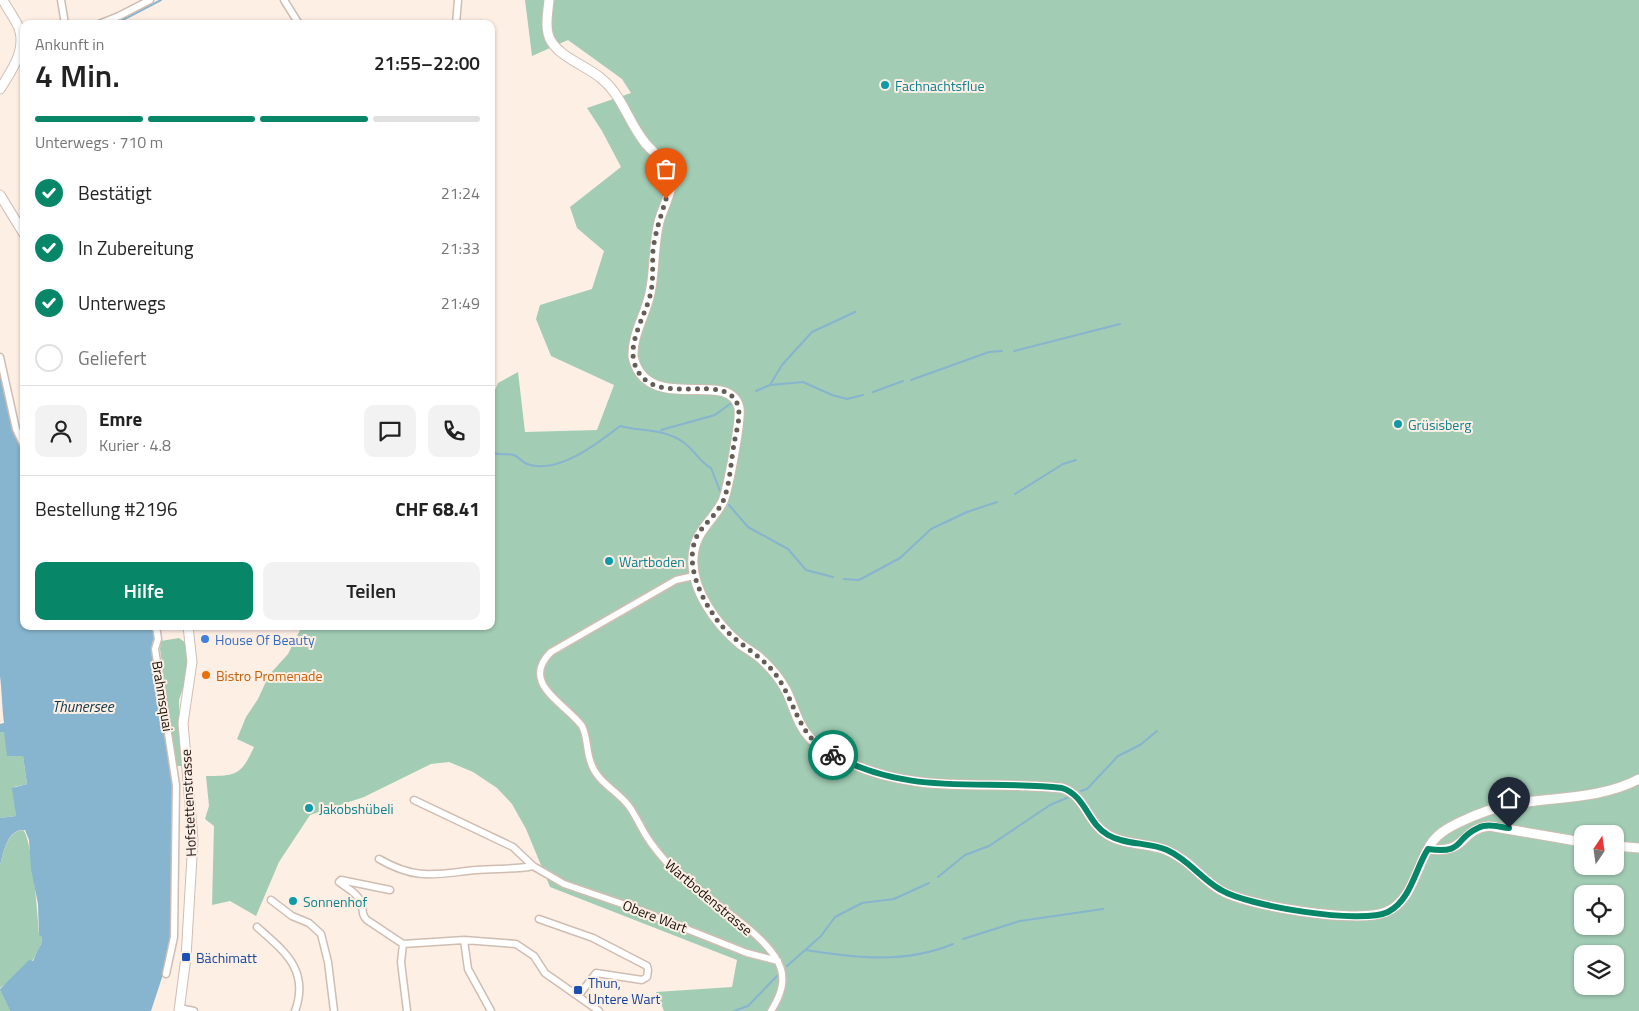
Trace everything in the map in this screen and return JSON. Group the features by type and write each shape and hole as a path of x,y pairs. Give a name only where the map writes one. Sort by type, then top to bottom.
{"street":[{"path":"3,0 20,29"},
{"path":"61,0 64,20"},
{"path":"109,20 150,0"},
{"path":"284,0 296,20"},
{"path":"456,20 458,0"},
{"path":"549,0 547,26 550,41 564,53 602,78 618,94 630,122 646,145 666,164 672,182 659,222 654,250 650,295 633,354 635,366 644,378 658,387 684,391 712,388 732,395 738,407 738,421 724,498 718,511 697,536 692,561 694,576 700,592 715,618 739,644 759,657 778,679 787,692 800,723 809,737 822,749 868,771 898,779 954,786 1062,788 1072,791 1079,797 1094,824 1109,836 1164,849 1181,857 1210,882 1231,896 1294,909 1350,917 1370,917 1388,912 1402,902 1428,849 1447,828 1476,815 1512,804 1595,792 1639,779"},
{"path":"0,89 20,62"},
{"path":"0,195 20,228"},
{"path":"0,357 16,429 20,438"},
{"name":"Wartbodenstrasse","path":"694,576 676,580 551,652 540,664 539,676 542,685 582,726 586,733 591,763 596,773 628,804 655,850 674,871 767,947 778,961"},
{"name":"Brahmsquai","path":"157,630 158,639 155,649 176,785 174,937 166,974"},
{"name":"Hofstettenstrasse","path":"179,1009 186,957 193,840 184,723 192,662 188,630"},
{"name":"Obere Wart","path":"414,800 514,847 533,866 564,884 649,913 747,953 778,961"},
{"path":"1428,849 1442,851 1459,846 1479,827 1489,826 1574,841"},
{"path":"1624,847 1639,848"},
{"path":"380,859 396,868 433,876 475,870 533,866"},
{"path":"390,890 341,880 339,882 355,894 362,905 363,916 367,920 403,944 464,940 505,943 523,947 534,956 545,973 579,995 599,1011"},
{"path":"271,900 292,916 309,923 321,934 328,962 334,1011"},
{"path":"539,919 593,938 647,966 647,976 642,980 596,973 579,995"},
{"path":"257,927 294,963 299,987 294,1011"},
{"path":"464,940 468,969 491,1011"},
{"path":"403,944 401,962 407,1011"},
{"path":"771,1011 780,995 783,984 783,972 778,961"},
{"path":"179,1009 194,1011"}],"green space":[{"path":"525,0 1639,0 1639,1011 664,1011 656,992 732,987 737,960 550,887 526,829 512,804 497,788 473,772 449,762 431,764 364,797 310,815 279,862 256,916 230,901 212,905 214,826 205,819 209,806 206,776 237,772 245,763 254,747 237,739 246,717 258,699 269,675 288,654 300,630 495,630 495,390 498,383 518,372 525,432 597,430 614,385 551,356 536,319 540,305 592,289 604,251 577,228 570,207 621,167 602,131 587,108 631,93 622,79 568,40 532,56"},
{"path":"179,638 186,643 188,659 185,682 179,700 180,749 183,766 176,766 160,649 161,641"},
{"path":"4,731 10,756 23,756 27,784 14,787 16,816 0,818 0,732"},
{"path":"23,830 29,847 39,934 42,937 33,960 0,988 0,865 10,838 13,834"},
{"path":"0,988 10,1011 0,1011"}],"water":[{"name":"Thunersee","path":"0,367 15,435 20,447 20,630 154,630 155,641 152,642 174,789 171,950 151,1011 10,1011 0,989 29,960 33,961 41,944 42,937 39,935 38,904 31,869 29,840 25,830 19,830 10,837 0,865 0,818 16,816 12,788 27,784 23,756 7,756 4,732 0,732 0,724 4,723 0,676"}],"waterway":[{"path":"123,20 161,0"},
{"path":"770,385 782,365 812,332 855,312"},
{"path":"1014,351 1120,324"},
{"path":"911,380 989,352 1002,351"},
{"path":"873,392 903,381"},
{"path":"756,391 770,385 803,382 832,395 847,399 863,395"},
{"path":"661,430 715,415 730,404"},
{"path":"495,453 514,455 527,464 551,465 564,462 576,456 620,426 652,431 668,434 687,445 711,468 720,491"},
{"path":"1015,494 1063,464 1076,460"},
{"path":"844,579 859,580 900,558 931,529 967,512 997,502"},
{"path":"729,505 748,527 788,549 806,570 833,577"},
{"path":"1081,791 1087,789 1118,756 1140,745 1157,731"},
{"path":"938,877 965,855 989,846 1050,805 1069,797"},
{"path":"787,966 821,936 835,917 862,903 894,899 929,883"},
{"path":"963,939 1020,921 1103,909"},
{"path":"806,950 880,958 917,954 953,944"},
{"path":"734,1011 748,1006 778,975"}],"way so far":[{"path":"666,199 659,222 654,250 650,295 635,341 633,354 635,366 644,378 658,387 684,391 712,388 732,395 738,407 738,421 724,498 718,511 697,536 692,561 694,576 700,592 715,618 739,644 759,657 769,667 787,692 792,707 809,737 822,749 833,755"}],"place":[{"name":"Fachnachtsflue","path":"885,85"},
{"name":"Grüsisberg","path":"1398,424"},
{"name":"Wartboden","path":"609,561"},
{"name":"House Of Beauty","path":"205,639"},
{"name":"Bistro Promenade","path":"206,675"},
{"name":"Jakobshübeli","path":"309,808"},
{"name":"Sonnenhof","path":"293,901"},
{"name":"Bächimatt","path":"186,957"},
{"name":"Thun, Untere Wart","path":"578,990"}],"route":[{"path":"833,755 868,771 898,779 954,786 1051,787 1072,791 1079,797 1094,824 1109,836 1164,849 1181,857 1220,890 1231,896 1243,900 1350,917 1370,917 1388,912 1402,902 1428,849 1442,851 1459,846 1470,833 1479,827 1509,828"}]}
